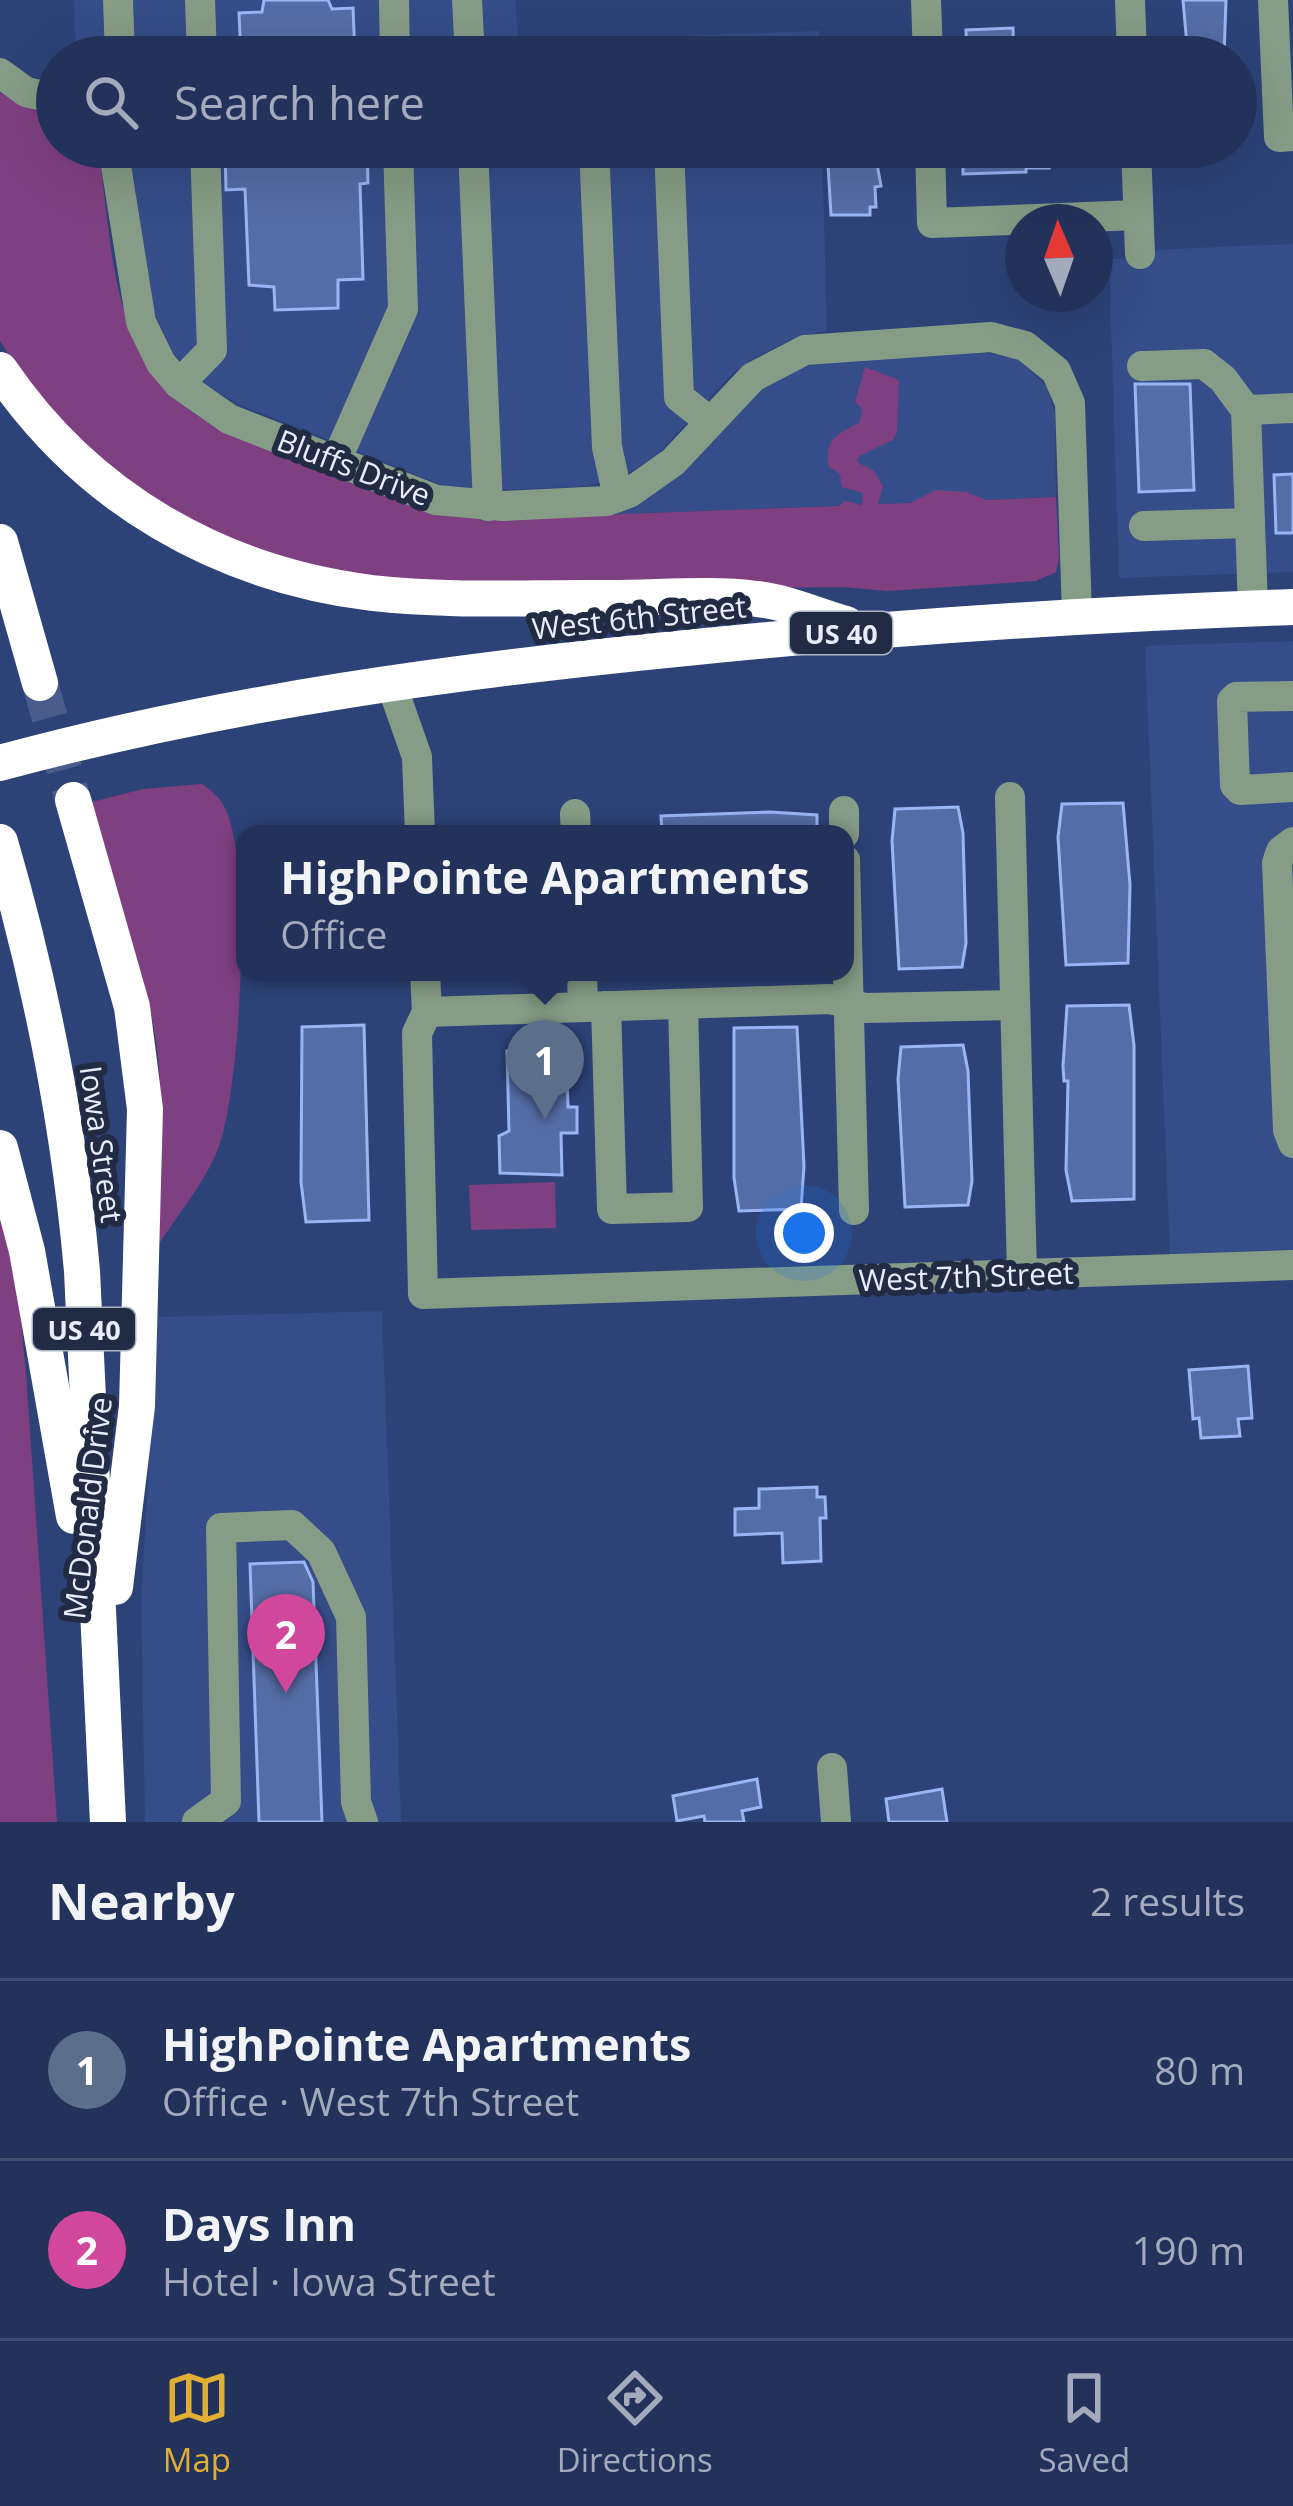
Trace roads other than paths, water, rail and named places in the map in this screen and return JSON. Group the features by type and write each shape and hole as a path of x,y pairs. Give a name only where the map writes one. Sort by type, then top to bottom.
{"highway":[{"path":"0,370 62,448 120,498 176,534 238,562 296,580 374,593 759,599 866,630"},
{"path":"0,542 40,683"},
{"name":"West 6th Street","path":"0,763 170,722 391,683 557,661 1078,614 1293,607"},
{"name":"McDonald Drive","path":"73,800 132,1007 145,1108 137,1406 103,1685"},
{"name":"Iowa Street","path":"0,842 47,1021 68,1138 82,1271 108,1822"},
{"name":"McDonald Drive","path":"0,1148 32,1272 103,1685"}],"street":[{"path":"118,0 119,36"},
{"path":"200,0 201,36"},
{"path":"394,0 395,36"},
{"path":"467,0 469,36"},
{"path":"926,0 927,36"},
{"path":"1130,0 1131,36"},
{"path":"1273,0 1279,137 1293,136"},
{"path":"0,73 36,94"},
{"name":"Bluffs Drive","path":"116,168 141,322 161,363 179,384 229,419 436,500 488,506 618,497 652,481 753,377 805,350 991,338 1024,346 1056,370 1070,403 1078,614"},
{"path":"179,384 212,350 206,168"},
{"path":"336,461 404,309 399,168"},
{"path":"474,168 488,506"},
{"path":"595,168 607,447 618,497"},
{"path":"670,168 679,397 709,422"},
{"path":"931,168 932,224 1138,215"},
{"path":"1137,168 1140,254"},
{"path":"1142,365 1204,364 1223,379 1246,410 1253,608"},
{"path":"1246,410 1293,408"},
{"path":"1144,526 1250,523"},
{"path":"391,683 417,757 420,825"},
{"path":"1293,696 1232,701 1235,784 1240,790 1293,788"},
{"path":"1010,797 1022,1274"},
{"path":"1293,842 1281,851 1277,862 1288,1130 1293,1144"},
{"path":"425,981 427,1012 830,1000 865,1008 1015,1005"},
{"path":"585,981 595,1007 611,1209 688,1207 683,1004"},
{"path":"848,981 854,1210"},
{"name":"West 7th Street","path":"427,1012 417,1033 423,1294 1293,1265"},
{"path":"197,1822 226,1801 221,1528 292,1525 321,1552 351,1617 356,1802 363,1822"},
{"path":"832,1768 836,1822"}],"tunnel":[{"path":"40,683 73,800"}],"place":[{"name":"HighPointe Apartments","path":"545,1119"},
{"name":"Days Inn","path":"286,1693"}]}
